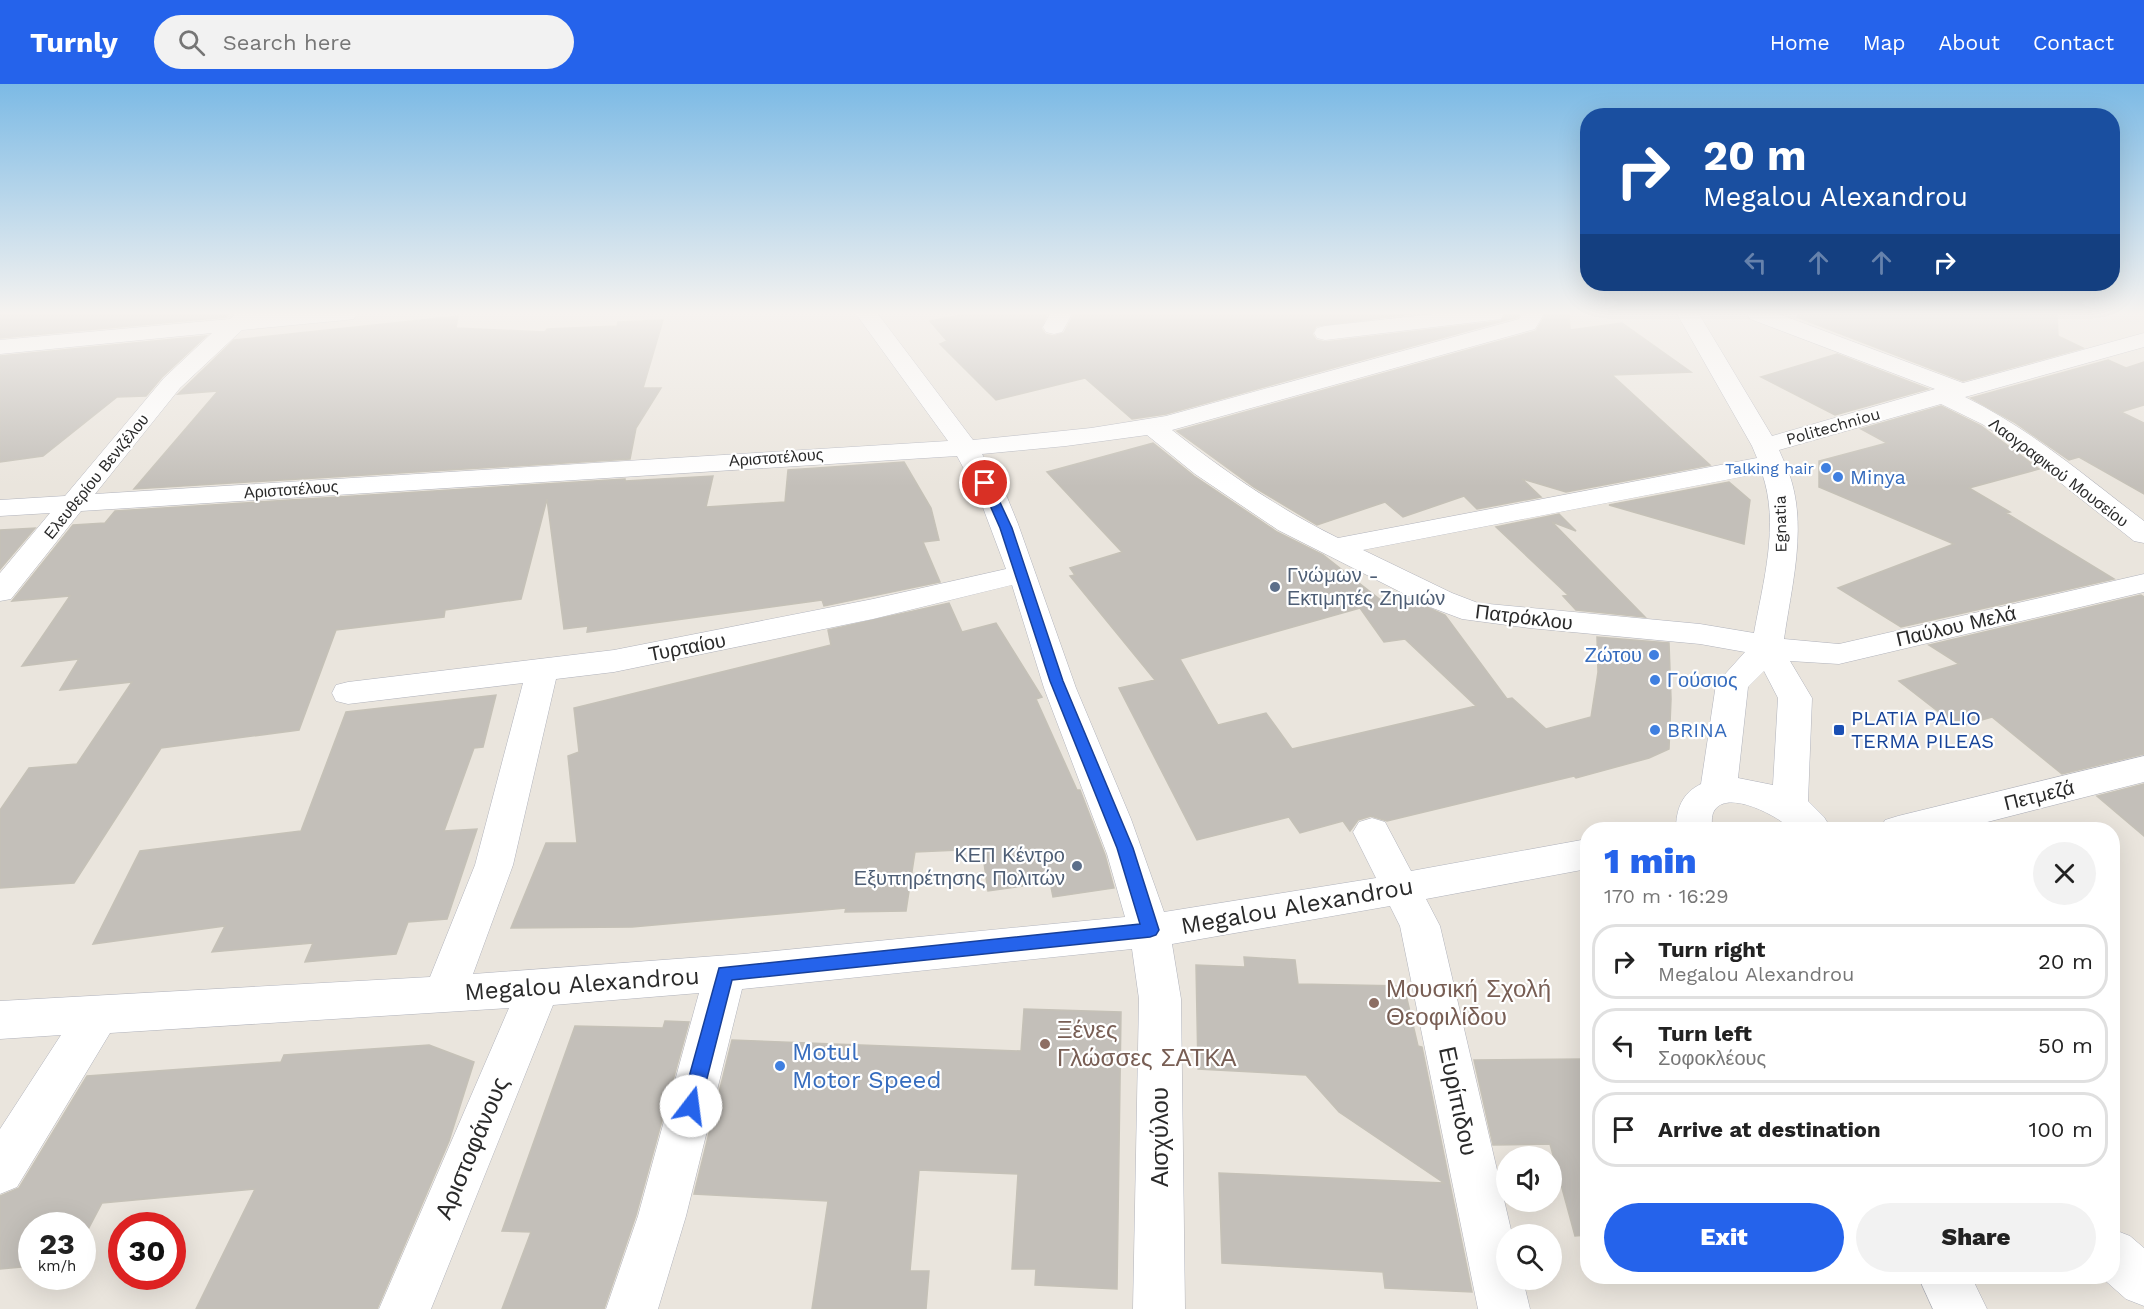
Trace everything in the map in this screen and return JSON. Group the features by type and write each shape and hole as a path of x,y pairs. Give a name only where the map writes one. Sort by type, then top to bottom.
{"street":[{"name":"Ελευθερίου Βενιζέλου","path":"0,592 172,383 185,371"},
{"name":"Αισχύλου","path":"909,371 964,447 993,498 1022,574 1057,681 1125,848 1150,930 1161,999 1159,1309"},
{"name":"Αριστοτέλους","path":"0,507 1025,443 1188,418 1351,371"},
{"name":"Egnatia","path":"1721,371 1769,454 1783,504 1783,549 1767,648"},
{"name":"Λαογραφικού Μουσείου","path":"1897,371 1950,393 2013,433 2144,535"},
{"name":"Politechniou","path":"1336,547 1769,454 1950,393 2030,371"},
{"name":"Πατρόκλου","path":"1151,425 1204,468 1288,524 1464,610 1702,634 1767,648"},
{"name":"Τυρταίου","path":"348,693 614,662 873,609 1022,574"},
{"name":"Παύλου Μελά","path":"1767,648 1818,655 1839,654 2144,583"},
{"path":"1695,822 1698,806 1706,798 1718,792 1734,791 1753,793 1802,818 1796,698 1767,648 1732,684 1718,792"},
{"path":"444,995 494,865 542,671"},
{"name":"Πετμεζά","path":"1930,822 2144,769"},
{"name":"Ευρίπιδου","path":"1372,832 1420,926 1504,1309"},
{"name":"Megalou Alexandrou","path":"0,1020 444,995 725,974 1150,930 1402,889 1580,855"},
{"path":"632,1309 662,1216 725,974"},
{"name":"Αριστοφάνους","path":"405,1309 540,987"},
{"path":"0,1171 98,1015"},
{"path":"2120,1261 2144,1281"},
{"path":"1947,1284 1960,1309"}],"building":[{"path":"0,371 168,371 146,396 117,397 43,456 0,462"},
{"path":"202,371 648,371 643,388 661,388 636,428 630,459 134,489 218,391 178,394"},
{"path":"967,371 1321,371 1166,414 1132,419 1085,378 996,400"},
{"path":"1392,371 1690,371 1612,375 1710,465 1566,492 1522,479 1541,497 1477,509 1464,496 1403,517 1385,502 1317,525 1254,487 1177,431"},
{"path":"1780,371 1882,371 1928,389 1835,415 1761,377"},
{"path":"1937,371 1999,371 1963,381"},
{"path":"2068,371 2144,371 2144,405 2121,412 2144,423 2144,494 2079,457 2069,460 2014,422 1971,398"},
{"path":"1941,406 1981,426 2039,469 1969,488 2114,579 1901,627 1838,588 1954,544 1819,487 1819,461 1887,443 1861,429"},
{"path":"1153,443 1194,476 1277,532 1323,555 1382,601 1407,598 1445,615 1507,699 1512,698 1546,729 1591,717 1598,672 1597,637 1669,643 1671,699 1669,749 1649,758 1576,778 1574,776 1387,821 1371,816 1358,820 1350,831 1343,821 1300,833 1289,817 1197,840 1119,688 1155,680 1070,576 1075,575 1070,568 1122,552 1047,472","holes":["1360,608 1384,642 1405,639 1476,706 1292,749 1266,713 1218,725 1180,659"]},
{"path":"904,462 931,508 939,540 923,542 940,582 824,606 822,600 587,632 588,626 564,629 547,499 521,599 445,610 444,617 336,630 299,730 161,748 74,883 0,888 0,810 29,768 77,764 132,682 60,690 79,659 22,666 70,596 12,601 73,525 105,523 115,511 625,479 625,481 713,476 706,507 785,502 788,470"},
{"path":"1729,482 1750,500 1744,544 1609,505"},
{"path":"1559,514 1576,531 1552,522 1645,617 1576,610 1563,596 1568,595 1496,527"},
{"path":"35,528 0,569 0,530"},
{"path":"2141,595 2144,597 2144,754 2062,774 1992,717 1958,727 1899,681 1959,664 1929,645"},
{"path":"949,603 962,632 996,623 1042,697 1036,699 1077,790 1080,790 1105,855 1114,888 1053,897 1050,882 988,891 982,849 915,852 906,911 845,912 846,908 632,927 511,928 546,843 577,843 568,756 579,752 574,708 831,645 828,630"},
{"path":"496,695 483,747 474,748 444,831 477,829 447,919 408,922 396,954 305,962 313,943 212,952 225,926 93,944 140,851 301,831 346,712"},
{"path":"2144,784 2144,836 2097,796"},
{"path":"1244,957 1295,960 1298,984 1404,986 1418,1046 1422,1047 1472,1292 1385,1288 1383,1272 1222,1263 1219,1173 1444,1183 1339,1112 1306,1075 1198,1069 1196,965 1245,967"},
{"path":"1024,1009 1121,1012 1117,1289 1035,1285 1036,1269 1012,1269 1018,1174 919,1170 910,1271 929,1271 926,1309 812,1309 828,1201 694,1194 732,1040 1021,1051"},
{"path":"665,1021 689,1022 636,1215 604,1309 502,1309 531,1232 502,1231 575,1026 663,1028"},
{"path":"429,1045 474,1062 449,1141 377,1309 196,1309 255,1189 102,1203 96,1214 96,1212 18,1212 18,1267 0,1269 0,1196 19,1188 87,1076 281,1062 284,1055"},
{"path":"1580,1059 1580,1236 1575,1236 1562,1188 1562,1146 1551,1146 1550,1144 1493,1145 1474,1060"}],"place":[{"name":"Talking hair","path":"1826,468"},
{"name":"Minya","path":"1838,477"},
{"name":"Γνώμων - Εκτιμητές Ζημιών","path":"1275,587"},
{"name":"Ζώτου","path":"1654,655"},
{"name":"Γούσιος","path":"1655,680"},
{"name":"BRINA","path":"1655,730"},
{"name":"PLATIA PALIO TERMA PILEAS","path":"1839,730"},
{"name":"ΚΕΠ Κέντρο Εξυπηρέτησης Πολιτών","path":"1077,866"},
{"name":"Μουσική Σχολή Θεοφιλίδου","path":"1374,1003"},
{"name":"Ξένες Γλώσσες ΣΑΤΚΑ","path":"1045,1044"},
{"name":"Motul Motor Speed","path":"780,1066"}],"route":[{"path":"691,1106 725,974 1150,930 1125,848 1057,681 1006,528 985,483"}]}
